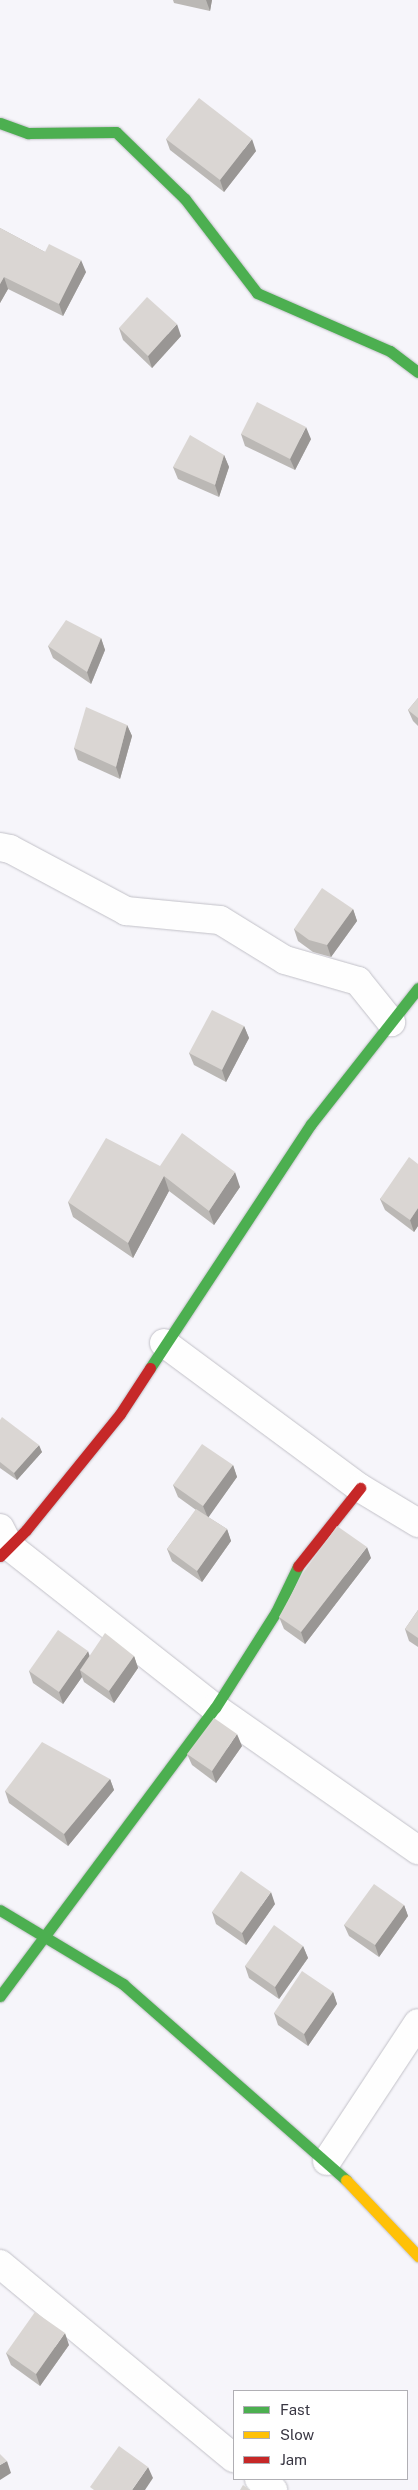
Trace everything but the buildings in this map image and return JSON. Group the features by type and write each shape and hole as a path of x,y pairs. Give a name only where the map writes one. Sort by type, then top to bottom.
{"street":[{"path":"0,123 28,133 116,132 185,199 258,293 390,351 418,372"},
{"path":"0,847 10,849 126,911 220,920 285,960 358,981 391,1022"},
{"path":"418,988 312,1124 164,1342 120,1414 3,1543 215,1708 418,1850"},
{"path":"164,1342 360,1488 418,1523"},
{"path":"0,1996 215,1708 276,1612 294,1572 360,1488"},
{"path":"0,1910 43,1938 122,1984 327,2161 418,2256"},
{"path":"327,2161 418,2023"},
{"path":"0,2264 233,2457"},
{"path":"260,2480 273,2490"}],"traffic: fast":[{"path":"0,123 28,133 116,132 185,199 257,293 390,351 418,372"},
{"path":"150,1368 311,1124 418,988"},
{"path":"0,1996 215,1708 276,1612 298,1566"},
{"path":"0,1910 123,1984 346,2180"}],"traffic: slow":[{"path":"346,2180 418,2256"}],"traffic: jam":[{"path":"0,1556 26,1530 120,1414 150,1368"},
{"path":"298,1566 360,1488"}]}
